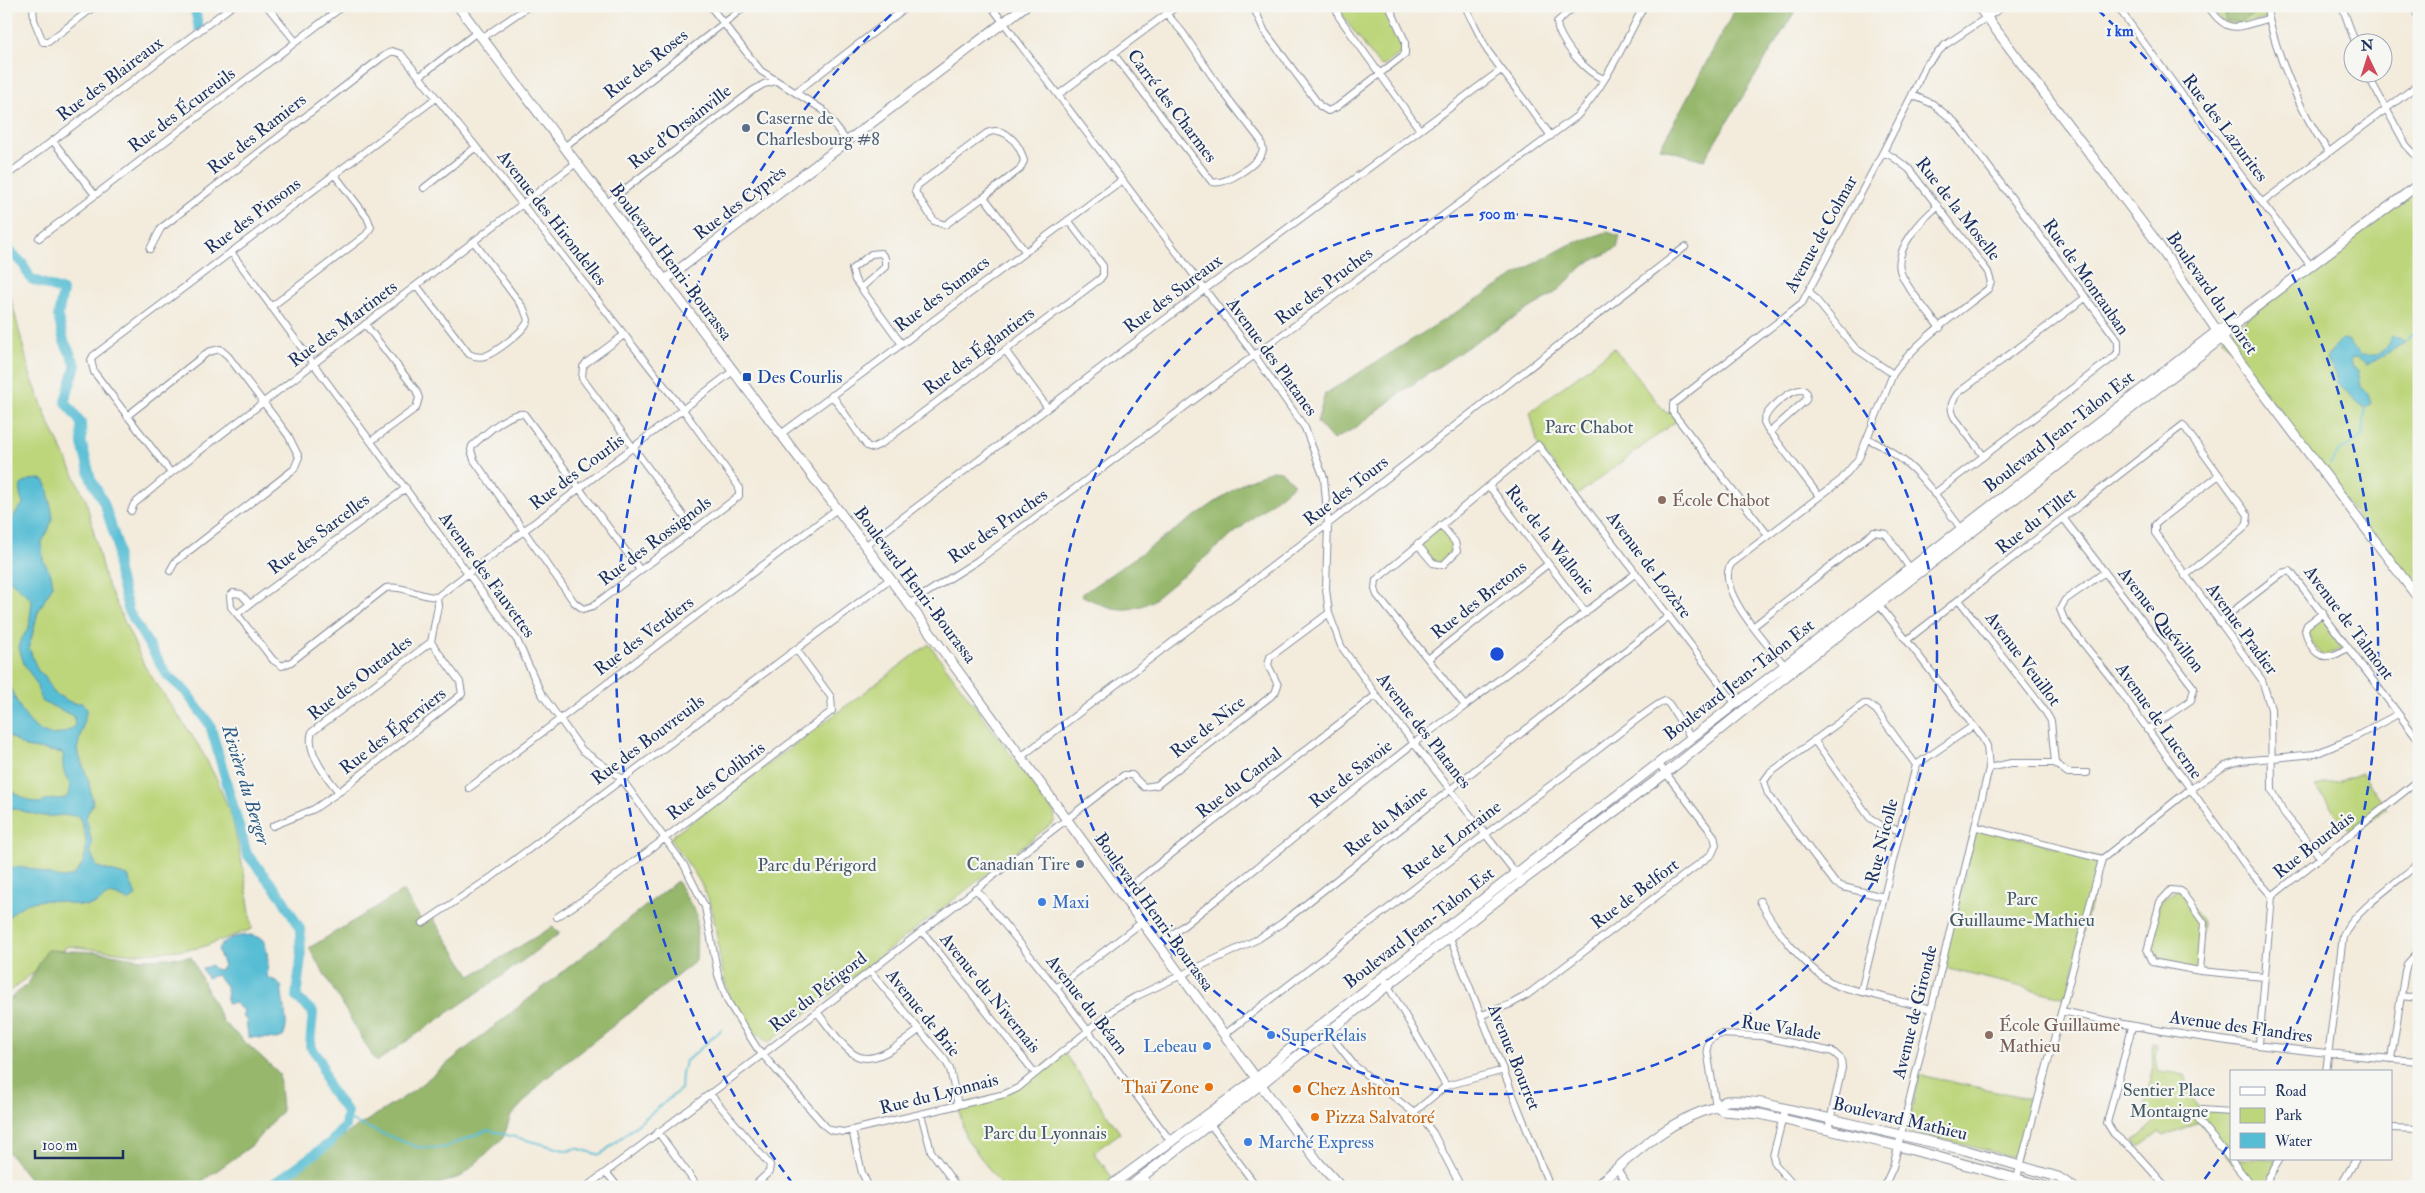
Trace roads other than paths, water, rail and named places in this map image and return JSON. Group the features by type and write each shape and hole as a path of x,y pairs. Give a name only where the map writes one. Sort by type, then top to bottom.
{"street":[{"path":"33,6 34,20 40,39 43,42 48,42 95,6"},
{"name":"Rue des Blaireaux","path":"6,176 232,6"},
{"path":"267,6 296,42"},
{"name":"Rue des Écureuils","path":"39,238 343,6"},
{"name":"Boulevard Henri-Bourassa","path":"458,6 909,604 1022,756 1141,923 1319,1163 1342,1187"},
{"path":"419,76 479,35 529,6"},
{"path":"710,6 761,71 822,110 848,143"},
{"name":"Rue des Roses","path":"564,147 746,6"},
{"path":"796,92 908,6"},
{"name":"Avenue des Platanes","path":"991,6 1294,409 1316,452 1324,478 1328,524 1326,580 1329,613 1341,646 1376,695 1522,881"},
{"name":"Rue des Cyprès","path":"665,280 848,143 1025,6"},
{"path":"1058,95 1176,6"},
{"path":"1253,6 1265,32 1324,109 1328,111 1337,107 1381,74 1401,58 1407,50 1405,41 1389,6"},
{"path":"1340,6 1337,12 1338,17 1420,130"},
{"path":"1465,6 1476,32 1501,70 1551,136"},
{"path":"1575,6 1557,22 1558,29 1585,67 1594,75 1604,79"},
{"name":"Rue des Pruches","path":"909,604 978,561 1551,136 1583,110 1604,79 1644,6"},
{"name":"Boulevard du Loiret","path":"1978,6 2153,237 2220,334 2419,599"},
{"name":"Avenue de Colmar","path":"1768,535 1673,412 1672,408 1676,399 1802,303 1883,152 1925,66 1945,45 1988,19 2004,6"},
{"name":"Rue des Lazurites","path":"2117,6 2311,266"},
{"path":"2208,6 2218,21 2226,26 2245,26 2268,19"},
{"path":"2266,6 2268,19 2287,73 2316,134 2329,152"},
{"path":"2342,6 2351,32"},
{"path":"2414,6 2419,20"},
{"name":"Carré des Charmes","path":"1113,53 1212,182 1217,184 1227,182 1259,158 1264,150 1261,140 1220,88 1183,33 1166,13"},
{"name":"Avenue des Hirondelles","path":"392,51 401,54 419,76 523,205 684,411"},
{"name":"Rue des Ramiers","path":"150,248 161,228 392,51"},
{"name":"Rue des Sureaux","path":"865,546 1047,407 1501,70"},
{"name":"Rue d'Orsainville","path":"607,203 752,91 776,80"},
{"path":"2371,82 2406,145 2419,159"},
{"path":"2262,202 2419,84"},
{"name":"Rue de Montauban","path":"1912,95 1933,104 1956,123 2118,341 2118,352 1934,494"},
{"name":"Rue des Pinsons","path":"128,416 94,372 91,360 97,351 436,98"},
{"path":"998,130 1008,134 1024,160 1020,169 984,197 949,224 945,225 934,221 915,192 915,188 987,133 998,130"},
{"path":"53,141 95,196"},
{"path":"424,188 476,147"},
{"name":"Rue de la Moselle","path":"1788,669 1754,626 1732,594 1726,573 1731,564 1851,470 1868,439 1893,374 1912,351 1988,289 1992,282 1988,272 1909,169 1883,152"},
{"name":"Rue des Martinets","path":"131,511 134,504 172,473 576,163"},
{"path":"271,307 366,235 371,227 367,217 334,174"},
{"name":"Rue des Sumacs","path":"781,434 1122,180"},
{"name":"Boulevard Jean-Talon Est","path":"1259,1082 1329,1033 1522,881 1666,773 1788,669 1876,600 2220,334 2419,184"},
{"path":"984,197 1025,251"},
{"path":"1938,206 1915,228 1906,244 1900,266 1903,278 1940,328"},
{"name":"Rue des Églantiers","path":"832,395 864,442 872,448 877,447 1103,274 1101,263 1068,220"},
{"path":"417,286 470,354 474,356 488,355 524,329 528,320 524,308 474,242"},
{"name":"Rue des Tours","path":"1022,756 1328,524 1685,247"},
{"name":"Avenue des Fauvettes","path":"231,252 517,640 540,693 559,719 582,750 621,778 684,865 696,886 711,930 722,989 744,1029 763,1054"},
{"path":"861,288 886,267 885,258 881,253 871,254 852,269 855,280 902,343"},
{"path":"1809,291 1855,348 1893,374"},
{"path":"1983,455 1954,417 1951,411 1953,400 1958,393 2085,298"},
{"path":"365,324 416,390 419,398 416,408 371,442"},
{"path":"624,335 586,362 583,367 582,378 694,530"},
{"path":"170,571 175,562 294,469 298,463 299,456 288,436 225,352 214,349 208,352 128,416 172,473"},
{"path":"1005,350 1047,407"},
{"name":"Rue des Courlis","path":"437,597 684,411 733,371"},
{"path":"1770,432 1806,400 1807,393 1804,390 1796,390 1768,412 1764,422 1770,432 1819,496"},
{"name":"Rue des Rossignols","path":"524,531 574,602 583,609 593,606 735,500 740,492 737,482 684,411"},
{"path":"524,531 474,460 471,450 476,442 509,416 519,413 527,417 640,570"},
{"name":"Rue du Tillet","path":"1907,640 2183,425 2219,475"},
{"path":"1868,439 1888,448 1907,462 1964,532"},
{"name":"Avenue de Lozère","path":"1489,486 1538,445 1736,703"},
{"path":"2185,576 2242,530 2247,523 2246,511 2219,475"},
{"name":"Avenue Pradier","path":"2219,475 2155,525 2157,538 2262,680 2271,709 2272,790 2276,801 2321,858"},
{"path":"1465,706 1375,589 1376,580 1379,575 1489,486"},
{"name":"Rue de la Wallonie","path":"1489,486 1586,613"},
{"name":"Rue des Sarcelles","path":"237,614 406,488"},
{"name":"Rue des Verdiers","path":"469,788 838,509"},
{"name":"Avenue Quévillon","path":"2064,518 2194,688 2191,700 2147,730"},
{"path":"1417,544 1433,563 1444,564 1458,551 1455,542 1441,525"},
{"path":"1754,626 1874,532 1886,534 1910,567"},
{"name":"Boulevard Jean-Talon Est","path":"1876,600 1910,567 1964,532"},
{"name":"Rue des Bretons","path":"1428,659 1548,564"},
{"name":"Avenue de Talmont","path":"2219,622 2288,570 2293,573 2419,741"},
{"name":"Avenue de Lucerne","path":"2105,572 2065,600 2060,609 2062,614 2189,790 2248,869 2272,896"},
{"name":"Rue de Savoie","path":"1158,946 1414,743 1636,574"},
{"name":"Rue des Bouvreuils","path":"423,923 493,876 621,778 890,579"},
{"path":"250,604 241,594 233,593 230,596 230,601 237,614 273,660 282,666 291,662 386,588 393,587 427,597 437,597 438,606 431,642"},
{"name":"Avenue de Gironde","path":"1876,600 1987,746 1989,768 1977,827 1893,1167 1884,1187"},
{"name":"Avenue Veuillot","path":"1959,600 2047,714 2051,721 2055,763"},
{"name":"Rue de Nice","path":"1067,818 1124,775 1132,775 1144,787 1148,788 1157,785 1275,693 1278,685 1268,665 1270,657 1329,613"},
{"path":"2323,613 2307,625 2306,630 2314,647 2326,658 2336,656 2348,647"},
{"name":"Rue du Maine","path":"1180,976 1258,939 1282,923 1669,616"},
{"name":"Rue des Éperviers","path":"273,826 314,809 339,792 462,694 460,682 431,642"},
{"name":"Rue des Outardes","path":"339,792 318,762 310,738 312,732 431,642"},
{"name":"Rue des Colibris","path":"557,917 664,839 832,711 831,698 796,649"},
{"name":"Boulevard Jean-Talon Est","path":"1259,1082 1292,1047 1736,703 1788,669"},
{"name":"Rue du Cantal","path":"1120,894 1376,695"},
{"name":"Rue de Lorraine","path":"1224,1035 1484,834 1632,725 1656,704 1666,702 1670,704 1691,738"},
{"path":"1884,897 1843,888 1835,883 1764,787 1765,776 1859,706 1868,704 1876,710 1916,765 1973,726"},
{"path":"2017,1178 2102,859 2189,790 2232,763 2315,754 2354,738 2398,714"},
{"path":"1814,740 1870,818 1884,827 1900,830"},
{"name":"Rue de Belfort","path":"1482,1015 1511,1004 1527,995 1712,854 1716,845 1714,836 1658,763"},
{"path":"1989,768 2011,763 2055,763 2068,773 2087,773"},
{"name":"Rue Nicolle","path":"1861,992 1916,765"},
{"name":"Rue Bourdais","path":"2258,1044 2272,896 2419,780"},
{"name":"Rue du Périgord","path":"586,1187 763,1054 1067,818"},
{"path":"1977,827 2102,859"},
{"path":"2326,1070 2343,936 2346,929 2356,917 2419,863"},
{"name":"Avenue du Béarn","path":"976,889 1056,988 1172,1142"},
{"path":"2200,971 2204,923 2181,891 2171,890 2160,902 2147,951 2147,955 2156,964 2200,971 2264,977"},
{"path":"1760,901 1771,918 1817,974 1838,986 1931,1009"},
{"path":"1056,988 1141,923"},
{"name":"Avenue du Nivernais","path":"922,931 1035,1073"},
{"name":"Avenue Bourret","path":"1450,938 1550,1187"},
{"path":"2392,1059 2407,964 2419,951"},
{"name":"Avenue de Brie","path":"870,971 950,1070 958,1105"},
{"name":"Rue du Lyonnais","path":"763,1054 825,1126 836,1132 852,1130 1005,1094 1018,1088 1116,1008 1134,997 1180,976"},
{"path":"1383,977 1446,1086"},
{"path":"2401,996 2419,998"},
{"name":"Avenue des Flandres","path":"2062,1011 2132,1027 2328,1054 2419,1061"},
{"path":"817,1012 852,1053 862,1057 886,1053 919,1030"},
{"path":"2132,1027 2107,1123 2114,1134 2133,1150 2166,1187"},
{"path":"1329,1033 1354,1065 1414,1112 1433,1133 1462,1187"},
{"name":"Rue Valade","path":"1716,1107 1707,1049 1709,1040 1720,1034 1761,1036 1833,1052 1841,1059 1842,1068 1828,1130"},
{"path":"1414,1112 1446,1086 1504,1070"},
{"path":"1129,1187 1210,1124 1259,1082"},
{"path":"1109,1187 1259,1082"},
{"path":"710,1094 770,1164 769,1172 753,1187"},
{"name":"Boulevard Mathieu","path":"1595,1187 1678,1122 1694,1113 1716,1107 1724,1102 1740,1101 1786,1108 1901,1135 2058,1176 2073,1187"},
{"name":"Boulevard Mathieu","path":"1716,1107 1723,1111 1760,1114 1898,1146 2047,1187"},
{"path":"1786,1108 1773,1156 1775,1164 1795,1187"},
{"path":"2230,1112 2206,1108 2201,1110 2198,1115 2200,1122 2230,1159"},
{"path":"921,1114 931,1151 957,1187"},
{"path":"1210,1124 1257,1187"},
{"path":"2392,1128 2419,1129"},
{"path":"852,1130 862,1173 869,1187"},
{"path":"658,1132 698,1187"},
{"path":"2231,1160 2253,1187"},
{"path":"2263,1187 2279,1160"},
{"path":"2340,1187 2355,1160"},
{"path":"1617,1169 1629,1187"},
{"path":"606,1172 618,1187"},
{"path":"1143,1176 1150,1187"}],"water":[{"path":"2392,335 2406,342 2367,365 2359,359 2352,358 2350,361 2352,367 2358,370 2361,387 2368,393 2371,403 2365,409 2336,382 2337,375 2326,358 2341,339 2348,340 2361,355 2377,354 2384,349"},
{"path":"41,479 45,481 47,486 53,517 42,542 43,560 51,574 53,585 38,612 29,648 38,671 45,676 54,693 72,703 82,703 87,709 77,750 88,779 93,803 86,817 92,844 90,851 97,867 128,876 136,896 128,901 109,895 101,901 87,906 41,900 19,908 6,920 6,868 29,868 52,876 66,878 78,871 86,851 85,834 79,817 70,815 44,816 6,808 6,790 36,803 41,803 44,800 66,798 70,789 64,771 63,753 25,747 6,734 6,678 23,713 40,731 50,735 62,733 75,726 74,716 41,701 36,683 24,664 19,648 21,640 29,627 32,600 10,580 8,573 6,519 11,519 23,504 20,495 21,485 29,480"},
{"path":"251,935 263,939 268,958 267,977 276,981 282,987 286,1025 283,1037 277,1039 248,1037 246,1019 242,1017 244,1011 234,1003 227,1004 226,986 217,975 207,978 202,969 211,965 214,969 220,970 224,966 218,950 224,942 232,938"}],"waterway":[{"path":"194,6 199,28"},
{"name":"Rivière du Berger","path":"6,247 23,264 31,279 63,291 58,316 64,341 76,365 65,401 81,423 82,444 91,479 104,503 117,543 118,572 129,612 167,675 186,692 210,725 247,854 281,896 300,929 301,958 296,997 313,1012 310,1046 320,1059 328,1087 347,1112 345,1126 331,1142 269,1187"},
{"path":"2406,342 2419,330"},
{"path":"2330,464 2338,453 2363,435 2365,409"},
{"path":"346,1119 417,1147 443,1148 488,1130 568,1151 576,1148 600,1155 681,1089 685,1062 721,1030"}],"place":[{"name":"Caserne de Charlesbourg #8","path":"746,128"},
{"name":"Des Courlis","path":"747,377"},
{"name":"École Chabot","path":"1662,500"},
{"name":"Canadian Tire","path":"1080,864"},
{"name":"Maxi","path":"1042,902"},
{"name":"SuperRelais","path":"1271,1035"},
{"name":"École Guillaume Mathieu","path":"1989,1035"},
{"name":"Lebeau","path":"1207,1046"},
{"name":"Thaï Zone","path":"1209,1087"},
{"name":"Chez Ashton","path":"1297,1089"},
{"name":"Pizza Salvatoré","path":"1315,1117"},
{"name":"Marché Express","path":"1248,1142"}],"park label":[{"name":"Parc Chabot","path":"1589,427"},
{"name":"Parc du Périgord","path":"817,865"},
{"name":"Parc Guillaume-Mathieu","path":"2022,910"},
{"name":"Sentier Place Montaigne","path":"2169,1100"},
{"name":"Parc du Lyonnais","path":"1045,1133"}]}
